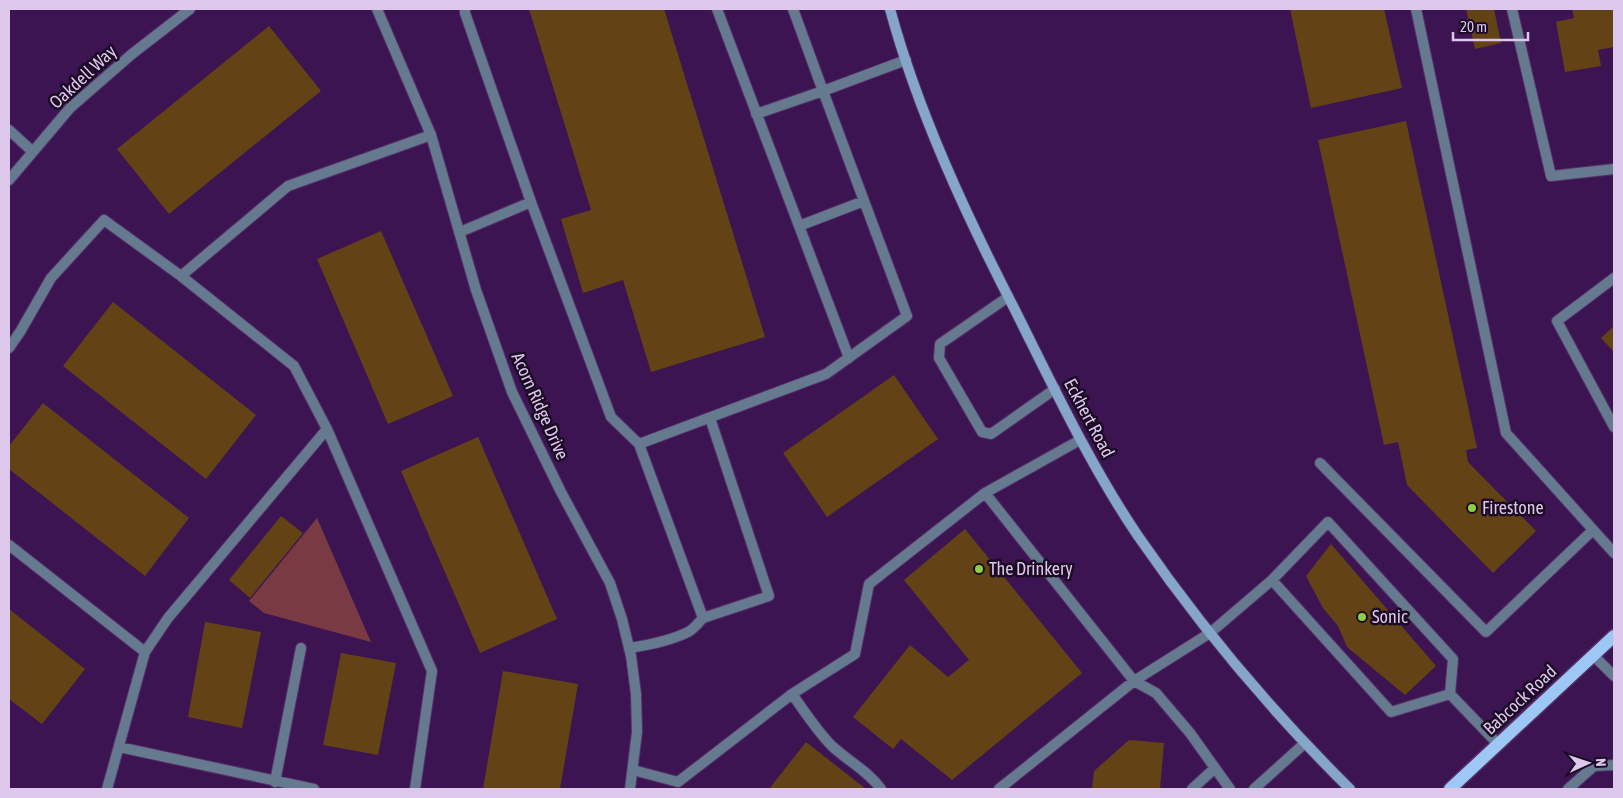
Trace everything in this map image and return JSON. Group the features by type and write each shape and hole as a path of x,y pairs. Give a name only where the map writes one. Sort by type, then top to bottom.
{"main road":[{"name":"Eckhert Road","path":"890,9 906,60 935,139 981,243 1080,440 1138,535 1220,647 1305,743 1350,789"},
{"name":"Babcock Road","path":"1450,789 1614,636"}],"street":[{"name":"Oakdell Way","path":"9,180 70,108 132,54 190,9"},
{"name":"Acorn Ridge Drive","path":"377,9 430,135 476,290 512,392 561,492 610,583 622,619 629,648 636,694 636,732 630,789"},
{"path":"465,9 531,202 611,417 639,444 703,618"},
{"path":"716,9 849,358"},
{"path":"639,444 826,374 907,316 793,9"},
{"path":"1416,9 1506,433 1614,553"},
{"path":"1512,9 1551,176 1614,169"},
{"path":"756,114 906,60"},
{"path":"9,130 32,151"},
{"path":"181,276 288,186 430,135"},
{"path":"799,226 864,201"},
{"path":"460,232 531,202"},
{"path":"9,348 51,278 104,220 181,276 294,366 327,429 432,671 415,789"},
{"path":"1614,278 1557,321 1614,427"},
{"path":"1008,297 940,344 939,358 982,432 991,434 1055,390"},
{"path":"629,648 649,645 679,636 690,631 703,618 769,596 710,418"},
{"path":"106,789 145,652 168,618 327,429"},
{"path":"633,770 678,782 792,694 856,654 869,584 985,493 1080,440"},
{"path":"1320,464 1486,632 1593,530"},
{"path":"985,493 1134,681 1156,693 1190,733 1230,789"},
{"path":"999,789 1134,681 1210,633 1272,580 1328,522 1453,658 1450,694 1498,744"},
{"path":"9,544 145,652"},
{"path":"1272,580 1391,712 1450,694"},
{"path":"275,782 302,648"},
{"path":"1594,656 1614,676"},
{"path":"792,694 832,746 874,779 881,789"},
{"path":"1254,789 1305,743"},
{"path":"119,747 314,789"},
{"path":"1568,789 1594,766 1614,765"},
{"path":"1192,789 1215,768"}],"shaded area":[{"path":"317,518 371,642 264,613 249,601"}],"building":[{"path":"529,9 664,9 765,337 651,372 623,280 583,293 561,219 591,210"},
{"path":"1290,9 1384,9 1402,88 1311,108"},
{"path":"1466,9 1494,9 1501,43 1475,49"},
{"path":"1572,9 1614,9 1614,47 1598,50 1601,66 1565,72 1556,22 1574,18"},
{"path":"269,26 321,91 169,214 117,149"},
{"path":"1406,121 1477,448 1466,450 1468,462 1536,531 1493,573 1407,485 1398,442 1384,445 1318,140"},
{"path":"381,231 453,396 388,424 317,259"},
{"path":"113,302 256,415 206,479 63,366"},
{"path":"1614,326 1614,352 1601,338"},
{"path":"894,375 938,439 827,517 783,453"},
{"path":"43,403 189,518 145,576 9,469 9,446"},
{"path":"478,437 557,619 480,653 401,471"},
{"path":"281,516 303,533 250,598 229,580"},
{"path":"965,529 1082,673 952,780 901,739 893,749 853,717 910,645 948,677 969,660 904,580"},
{"name":"Sonic","path":"1331,544 1436,666 1405,695 1347,647 1338,626 1323,608 1306,576"},
{"path":"9,609 85,669 42,724 9,699"},
{"path":"205,622 261,632 242,728 188,717"},
{"path":"341,653 396,663 378,755 323,745"},
{"path":"503,671 578,684 560,789 483,789"},
{"path":"1129,740 1164,743 1160,789 1092,789 1094,771"},
{"path":"806,742 866,789 769,789"}],"place":[{"name":"Firestone","path":"1472,508"},
{"name":"The Drinkery","path":"979,569"},
{"name":"Sonic","path":"1362,617"}]}
